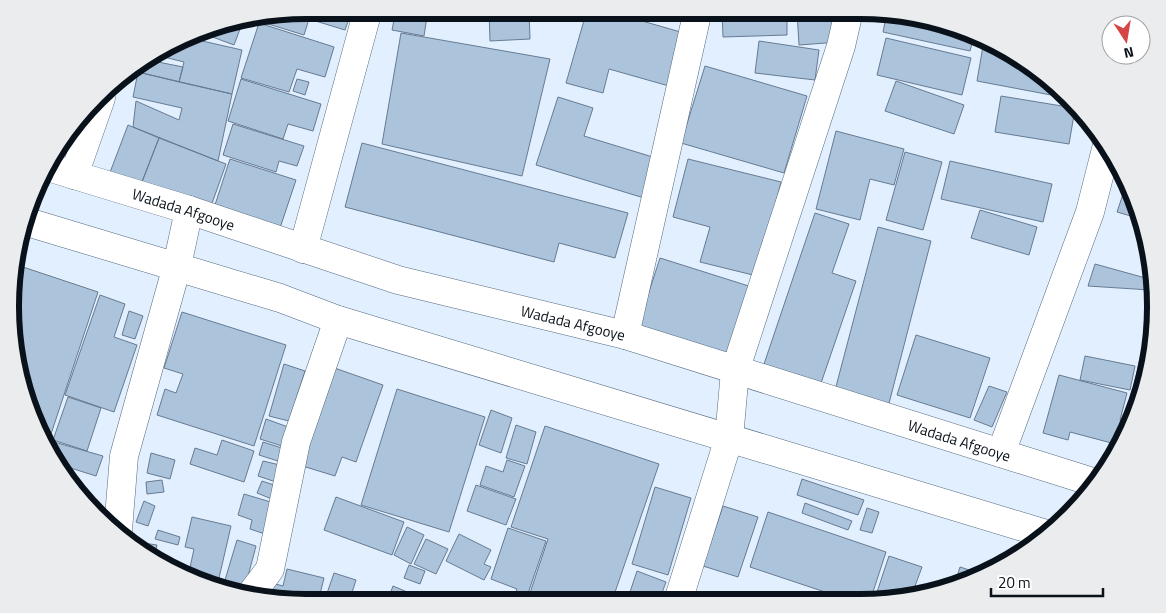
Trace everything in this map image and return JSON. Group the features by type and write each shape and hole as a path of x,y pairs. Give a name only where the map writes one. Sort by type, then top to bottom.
{"main road":[{"path":"303,249 366,19"},
{"path":"625,336 696,19"},
{"path":"683,594 729,438 735,371 841,46 847,19"},
{"path":"74,175 96,111"},
{"path":"1001,453 1090,212 1104,156"},
{"name":"Wadada Afgooye","path":"54,169 189,210 398,280 625,336 1089,480"},
{"path":"118,524 124,456 177,266 189,210"},
{"path":"31,223 280,298 338,320 1039,532"},
{"path":"254,590 270,569 296,442 338,320"}],"building":[{"path":"309,19 304,35 262,22"},
{"path":"309,19 349,19 345,30"},
{"path":"394,19 427,19 424,36 392,30"},
{"path":"489,19 529,19 530,39 490,41"},
{"path":"584,19 635,19 691,35 676,88 609,69 603,93 566,83"},
{"path":"722,19 787,19 787,35 723,37"},
{"path":"797,19 838,19 839,42 799,45"},
{"path":"885,20 897,21 952,34 972,42 970,51 883,32"},
{"path":"259,23 334,47 325,77 297,69 289,92 241,78"},
{"path":"241,27 234,45 209,36"},
{"path":"401,33 550,59 522,176 382,144"},
{"path":"886,38 971,58 962,95 877,75"},
{"path":"198,40 242,50 232,94 179,82 184,62 163,57"},
{"path":"759,41 819,50 815,80 755,73"},
{"path":"983,46 1035,78 1051,92 1051,95 977,81"},
{"path":"156,62 183,67 179,82 139,72"},
{"path":"705,66 807,96 784,173 681,143"},
{"path":"139,72 232,94 218,161 133,127 136,101 179,120 182,108 133,97"},
{"path":"241,79 321,104 313,131 288,124 283,139 228,121"},
{"path":"297,79 309,82 305,95 293,91"},
{"path":"896,81 964,105 954,134 885,111"},
{"path":"1001,96 1066,107 1074,115 1069,144 995,132"},
{"path":"558,97 593,108 584,136 656,158 644,198 536,165"},
{"path":"233,124 304,146 297,166 279,161 276,172 223,155"},
{"path":"128,125 159,138 140,187 109,175"},
{"path":"836,131 904,149 894,185 870,179 860,220 816,209"},
{"path":"159,138 226,164 210,209 140,187"},
{"path":"362,143 628,213 615,258 559,243 554,262 345,207"},
{"path":"905,152 942,162 923,230 886,220"},
{"path":"230,159 296,180 279,231 213,211"},
{"path":"688,159 781,182 757,276 700,262 710,227 673,217"},
{"path":"950,161 1052,184 1043,222 941,199"},
{"path":"1124,192 1133,217 1117,212"},
{"path":"980,210 1037,227 1029,255 971,238"},
{"path":"815,213 849,224 832,273 856,281 819,389 762,370"},
{"path":"878,227 931,241 887,411 833,398"},
{"path":"660,258 755,288 731,364 635,335"},
{"path":"1095,264 1146,278 1147,290 1088,286"},
{"path":"21,266 98,292 51,434 48,433 34,399 24,363 19,325 19,288"},
{"path":"100,295 125,304 114,337 137,345 114,412 65,395"},
{"path":"129,311 143,316 135,339 122,335"},
{"path":"182,312 286,345 254,446 157,415 165,389 176,393 183,374 164,368"},
{"path":"916,335 990,358 970,418 897,395"},
{"path":"1141,353 1144,353 1142,363 1130,404"},
{"path":"1085,356 1135,366 1130,390 1080,380"},
{"path":"284,364 305,371 289,421 269,416"},
{"path":"326,365 383,385 356,462 342,457 335,476 296,464"},
{"path":"1059,375 1127,393 1120,420 1123,421 1113,443 1070,432 1068,440 1043,433"},
{"path":"989,386 1007,392 992,427 974,420"},
{"path":"397,389 485,417 449,532 361,505"},
{"path":"68,397 101,408 87,451 53,440"},
{"path":"491,410 512,418 501,453 479,445"},
{"path":"266,419 288,427 282,446 260,439"},
{"path":"516,425 536,432 527,464 506,458"},
{"path":"545,426 659,464 614,594 530,594 548,539 511,527"},
{"path":"222,440 254,451 244,482 190,464 195,448 217,455"},
{"path":"54,442 103,456 96,476 68,467"},
{"path":"263,442 285,449 281,462 259,455"},
{"path":"151,453 175,460 170,479 147,473"},
{"path":"507,460 525,466 514,497 480,485 486,466 503,472"},
{"path":"263,461 284,466 279,483 258,476"},
{"path":"802,479 864,500 858,515 797,495"},
{"path":"162,480 164,492 147,494 146,482"},
{"path":"262,481 277,486 272,499 257,493"},
{"path":"476,485 516,499 506,525 467,511"},
{"path":"655,487 691,498 668,575 632,564"},
{"path":"244,494 274,503 265,534 250,529 252,520 238,515"},
{"path":"336,497 404,522 392,555 324,530"},
{"path":"144,501 155,506 148,526 136,522"},
{"path":"805,503 852,521 848,530 802,513"},
{"path":"723,506 758,517 738,577 703,566"},
{"path":"867,508 879,512 872,533 860,530"},
{"path":"768,512 886,552 872,594 831,594 750,567"},
{"path":"192,517 231,526 219,578 190,569 194,549 185,547"},
{"path":"407,527 424,535 411,564 394,555"},
{"path":"508,528 546,541 528,594 515,594 517,589 491,579"},
{"path":"158,530 180,537 178,545 155,539"},
{"path":"459,534 491,550 484,564 491,567 484,580 446,561"},
{"path":"426,539 448,549 436,574 414,564"},
{"path":"237,540 256,546 245,588 224,582"},
{"path":"143,543 157,545 156,551"},
{"path":"889,556 922,567 914,589 876,594"},
{"path":"409,565 425,571 420,584 404,578"},
{"path":"960,567 972,571 970,572 957,577"},
{"path":"287,569 324,578 320,594 288,594 262,591 264,581 283,586"},
{"path":"637,571 666,582 662,594 629,594"},
{"path":"334,573 356,580 352,594 327,594"},
{"path":"393,586 412,594 390,594"}]}
